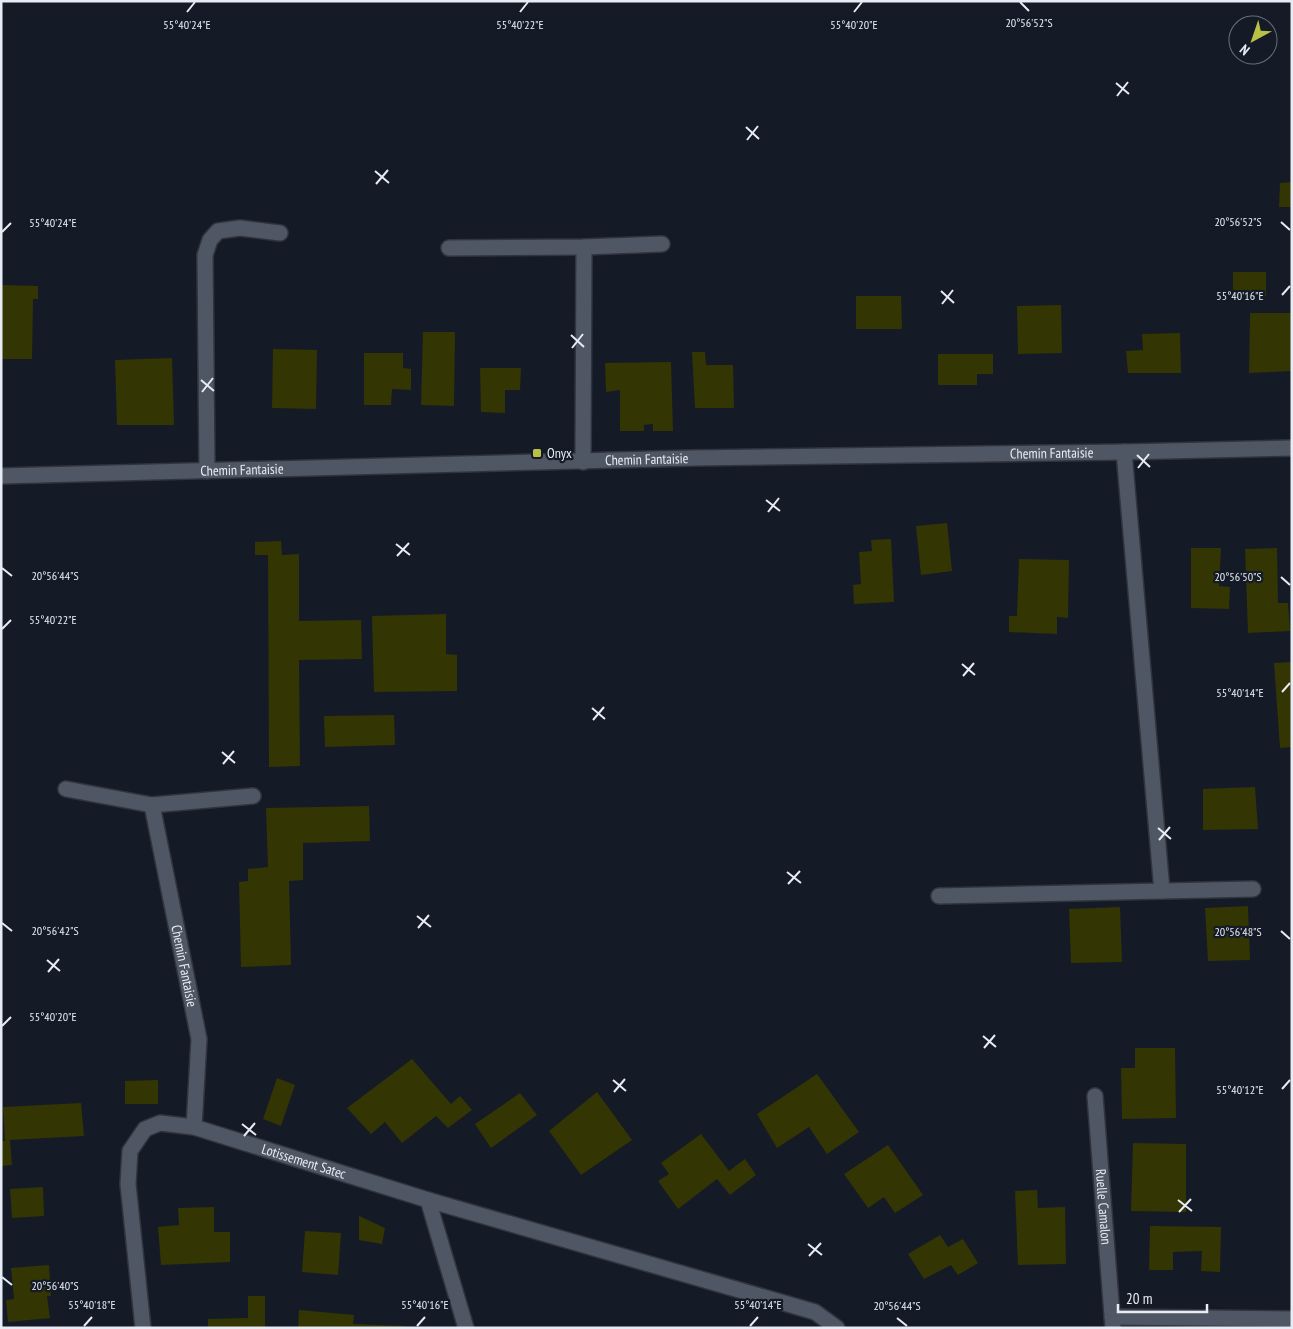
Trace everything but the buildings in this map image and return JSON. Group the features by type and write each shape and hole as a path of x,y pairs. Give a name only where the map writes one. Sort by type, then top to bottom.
{"street":[{"path":"207,471 205,255 210,240 218,231 240,228 280,234"},
{"path":"449,248 584,247 662,244"},
{"path":"583,462 584,247"},
{"name":"Chemin Fantaisie","path":"1,476 693,458 1292,448"},
{"path":"1124,452 1162,891"},
{"path":"66,789 152,806 253,796"},
{"name":"Chemin Fantaisie","path":"152,806 199,1039 194,1127"},
{"path":"939,896 1253,889"},
{"name":"Ruelle Camalon","path":"1095,1096 1112,1322 1292,1318"},
{"name":"Lotissement Satec","path":"143,1328 128,1184 130,1151 145,1129 160,1122 194,1127 428,1200 815,1312 837,1328"},
{"path":"428,1200 466,1328"}],"place":[{"name":"Onyx","path":"537,453"}]}
